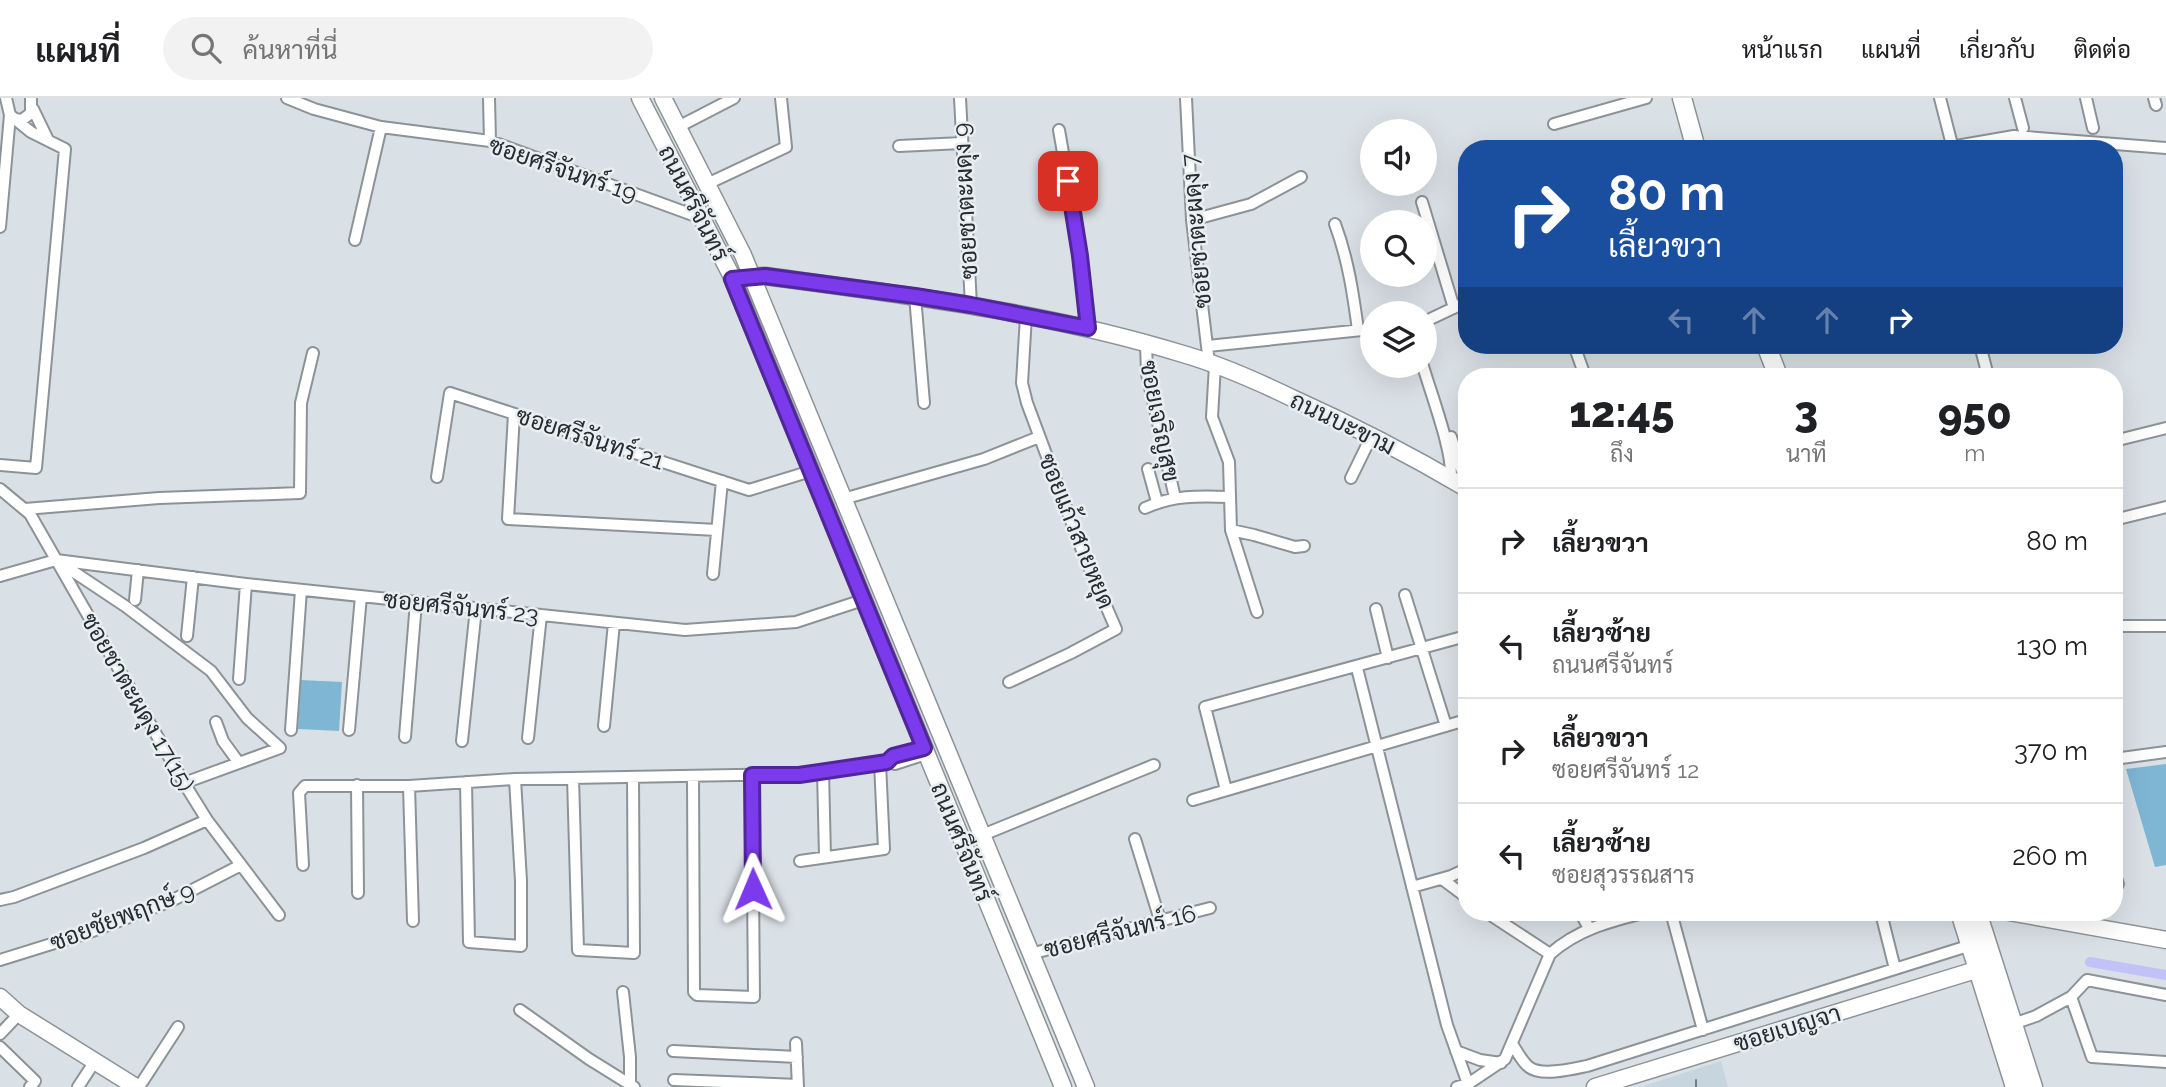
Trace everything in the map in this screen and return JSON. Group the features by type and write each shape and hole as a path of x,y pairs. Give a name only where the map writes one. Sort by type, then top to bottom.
{"main road":[{"name":"ถนนศรีจันทร์","path":"640,98 732,279 1063,1087"},
{"name":"ถนนศรีจันทร์","path":"663,98 752,277 1086,1087"},
{"path":"1682,98 1691,140"},
{"name":"ถนนบะขาม","path":"732,279 765,276 971,305 1088,328 1185,354 1259,382 1372,435 1458,482"},
{"path":"1963,921 2015,1087"},
{"path":"1980,921 2033,1087"},
{"path":"2096,921 2166,940"},
{"name":"ซอยเบญจา","path":"1595,1087 1979,969"},
{"path":"0,997 19,1014 134,1086"}],"street":[{"path":"0,227 13,117 6,98"},
{"name":"ซอยศรีจันทร์ 19","path":"287,98 381,127 490,141 701,218"},
{"path":"489,98 490,141"},
{"path":"678,127 734,98"},
{"path":"707,184 786,147 781,98"},
{"name":"ซอยชาตะผดุง 9","path":"960,98 971,305"},
{"name":"ซอยชาตะผดุง 7","path":"1186,98 1192,220 1212,364 1212,417 1229,463 1231,530 1257,612"},
{"path":"1553,124 1646,98"},
{"path":"1940,98 1951,140"},
{"path":"2015,98 2023,128"},
{"path":"2086,98 2093,128"},
{"path":"13,117 22,120 28,118 32,103"},
{"path":"32,103 48,140"},
{"path":"0,465 36,468 65,149 31,132 13,117"},
{"path":"355,240 381,127"},
{"path":"1059,130 1080,256 1088,328"},
{"path":"2004,140 2014,136 2065,140"},
{"path":"899,146 962,143"},
{"path":"2123,145 2166,148"},
{"path":"1192,220 1251,204 1301,177"},
{"path":"1422,202 1454,308"},
{"path":"1208,346 1358,330 1351,277 1335,224"},
{"path":"915,296 924,402"},
{"path":"1437,316 1458,306"},
{"name":"ซอยแก้วสายหยุด","path":"1009,682 1116,629 1083,553 1027,403 1023,383 1026,316"},
{"name":"ซอยเจริญสุข","path":"1146,344 1147,374 1175,498"},
{"path":"25,509 159,498 300,493 301,403 313,353"},
{"path":"1427,378 1448,449 1452,473 1450,478"},
{"name":"ซอยศรีจันทร์ 21","path":"437,477 450,393 749,490 811,471"},
{"path":"514,414 508,519 717,530"},
{"path":"1447,425 1458,460"},
{"path":"2123,439 2166,428"},
{"path":"1351,478 1372,435"},
{"path":"843,499 984,459 1039,437"},
{"path":"1148,470 1157,502"},
{"path":"713,574 722,481"},
{"name":"ซอยชาตะผดุง 17(15)","path":"0,489 25,509 206,820 279,915"},
{"path":"1145,508 1157,502 1193,495 1230,497"},
{"path":"2123,518 2166,507"},
{"path":"1231,530 1304,547"},
{"path":"0,576 56,560 211,671 247,718 280,748 184,783"},
{"name":"ซอยศรีจันทร์ 23","path":"56,560 246,584 685,630 796,622 863,600"},
{"path":"135,600 138,570"},
{"path":"187,636 194,577"},
{"path":"239,679 246,584"},
{"path":"291,730 301,590"},
{"path":"1405,595 1446,726"},
{"path":"349,730 361,596"},
{"path":"405,737 416,602"},
{"path":"462,741 476,608"},
{"path":"1377,609 1388,658"},
{"path":"528,738 541,615"},
{"path":"604,726 614,623"},
{"path":"2123,626 2166,626"},
{"path":"1226,790 1205,708 1458,638"},
{"path":"1357,668 1447,1025 1456,1051 1462,1086 1505,1059 1550,954 1589,928 1614,921"},
{"path":"216,722 219,735 239,763"},
{"path":"1193,800 1458,722"},
{"path":"303,865 299,793 305,786 409,786 515,779 799,775 884,762 895,764 925,751"},
{"path":"2123,758 2166,752"},
{"path":"800,861 884,849 884,762"},
{"path":"981,836 1154,765"},
{"path":"823,771 825,857"},
{"path":"693,776 694,992 697,995 754,997 752,775"},
{"path":"573,778 578,950 634,953 632,777"},
{"path":"467,782 469,942 521,946 521,881 515,779"},
{"path":"357,785 358,892"},
{"path":"409,786 413,921"},
{"path":"0,899 14,897 144,848 206,820"},
{"path":"1135,839 1160,920"},
{"name":"ซอยชัยพฤกษ์ 9","path":"0,960 90,932 171,901 241,865"},
{"path":"1412,887 1458,872"},
{"path":"1442,879 1458,891"},
{"name":"ซอยศรีจันทร์ 16","path":"1030,954 1210,908"},
{"path":"1500,921 1550,954"},
{"path":"1585,921 1589,928"},
{"path":"1673,921 1703,1030"},
{"path":"1883,921 1895,969"},
{"path":"1512,1044 1528,1067 1536,1071 1564,1071 1971,945"},
{"path":"2013,1024 2036,1016 2071,997 2087,980 2166,995"},
{"path":"623,992 632,1086"},
{"path":"2071,997 2092,1057 2166,1062"},
{"path":"520,1010 632,1086"},
{"path":"0,1034 19,1014"},
{"path":"134,1086 178,1027"},
{"path":"674,1080 798,1086 796,1043"},
{"path":"0,1047 35,1081 30,1087"},
{"path":"673,1051 797,1057"},
{"path":"1456,1051 1480,1060 1501,1063"},
{"path":"79,1087 95,1061"}],"shaded area":[{"path":"301,680 342,682 339,731 298,729"},
{"path":"2166,764 2166,865 2155,867 2126,769"},
{"path":"1721,1061 1728,1087 1640,1087"}],"waterway":[{"path":"2090,962 2166,975"}],"tram line":[{"path":"1696,1080 1696,1087"}],"route":[{"path":"753,889 752,775 799,775 887,762 893,756 924,748 732,279 765,276 915,296 1088,328 1068,181"}]}
